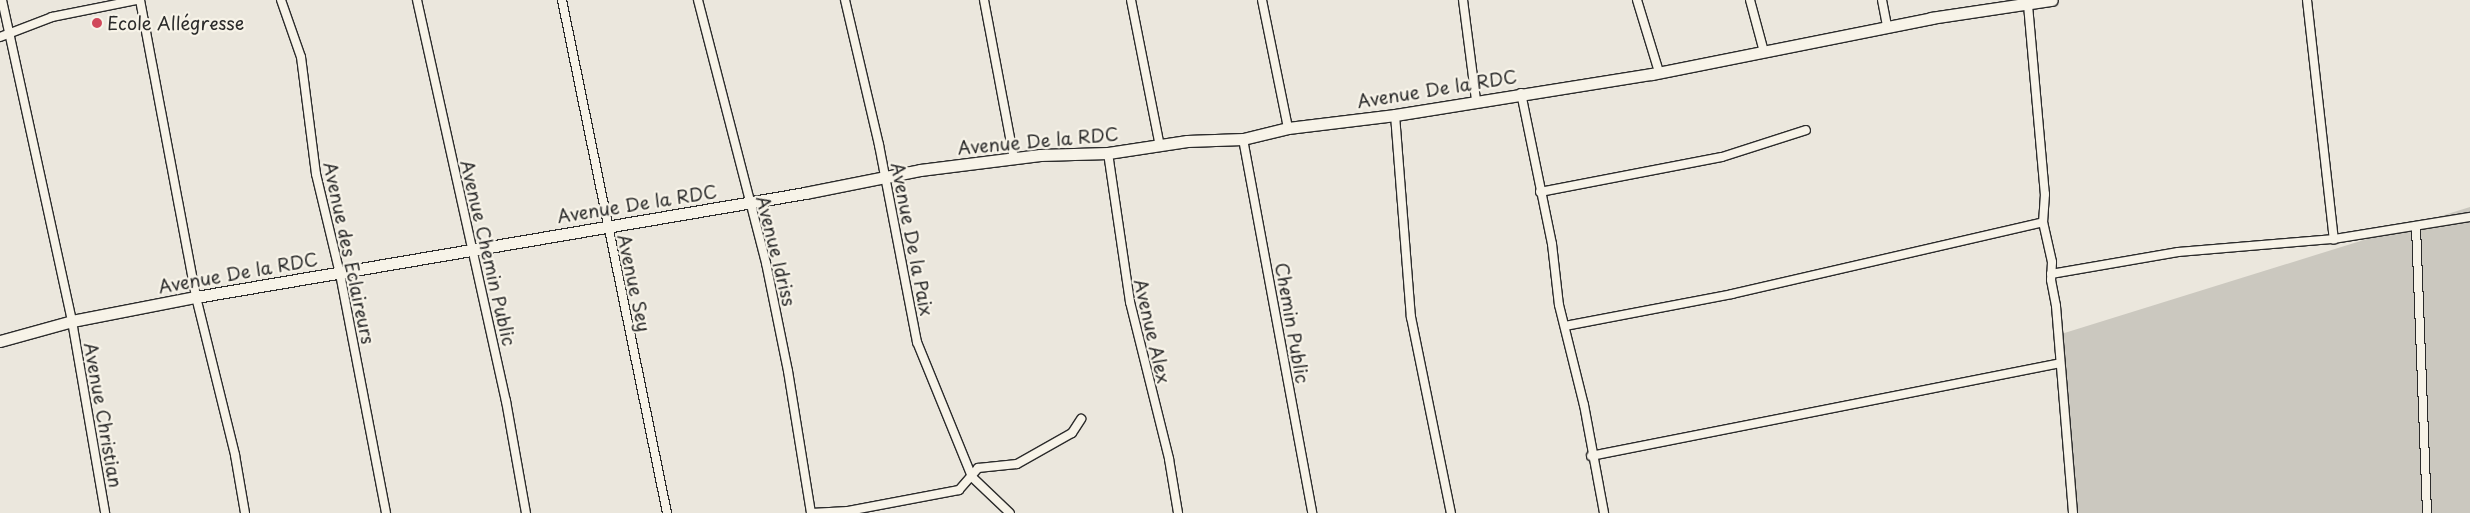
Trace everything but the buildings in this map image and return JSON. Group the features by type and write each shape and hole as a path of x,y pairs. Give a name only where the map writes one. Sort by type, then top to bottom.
{"street":[{"name":"Avenue Christian","path":"2,0 72,321 105,513"},
{"path":"0,37 52,17 138,0 196,297 235,455 245,513"},
{"name":"Avenue des Eclaireurs","path":"281,0 301,57 316,174 340,274 386,513"},
{"name":"Avenue Chemin Public","path":"417,0 506,400 526,513"},
{"name":"Avenue Sey","path":"562,0 667,513"},
{"name":"Avenue Idriss","path":"698,0 748,203 766,263 786,362 811,513"},
{"name":"Avenue De la Paix","path":"844,0 885,177 917,342 972,477"},
{"path":"984,0 1014,159"},
{"path":"1131,0 1160,146"},
{"path":"1262,0 1288,128"},
{"path":"1463,0 1476,100"},
{"path":"1637,0 1659,72"},
{"path":"1750,0 1764,52"},
{"path":"1882,0 1887,26"},
{"name":"Avenue De la RDC","path":"0,340 72,321 196,297 340,274 472,249 748,203 885,177 1040,155 1108,153 1186,141 1244,139 1288,128 1394,116 1476,100 1659,72 2009,3 2028,5 2052,0"},
{"path":"2307,0 2334,239"},
{"path":"2028,5 2045,194 2043,222 2051,274 2073,512 2065,513"},
{"path":"1521,93 1565,326 1584,405 1591,456 1604,513"},
{"path":"1394,116 1411,317 1452,513"},
{"path":"1540,192 1722,157 1806,130"},
{"name":"Chemin Public","path":"1244,139 1312,513"},
{"name":"Avenue Alex","path":"1108,153 1130,302 1169,459 1178,513"},
{"path":"2051,274 2178,252 2334,239 2470,217"},
{"path":"1565,326 1732,294 2043,222"},
{"path":"2416,226 2427,513"},
{"path":"1591,456 2060,363"},
{"path":"811,513 848,511 959,490 978,468 1017,464 1072,433 1081,419"},
{"path":"972,477 1010,513"}],"shaded area":[{"path":"2470,207 2470,513 2069,513 2058,335"}],"place":[{"name":"Ecole Allégresse","path":"97,23"}]}
